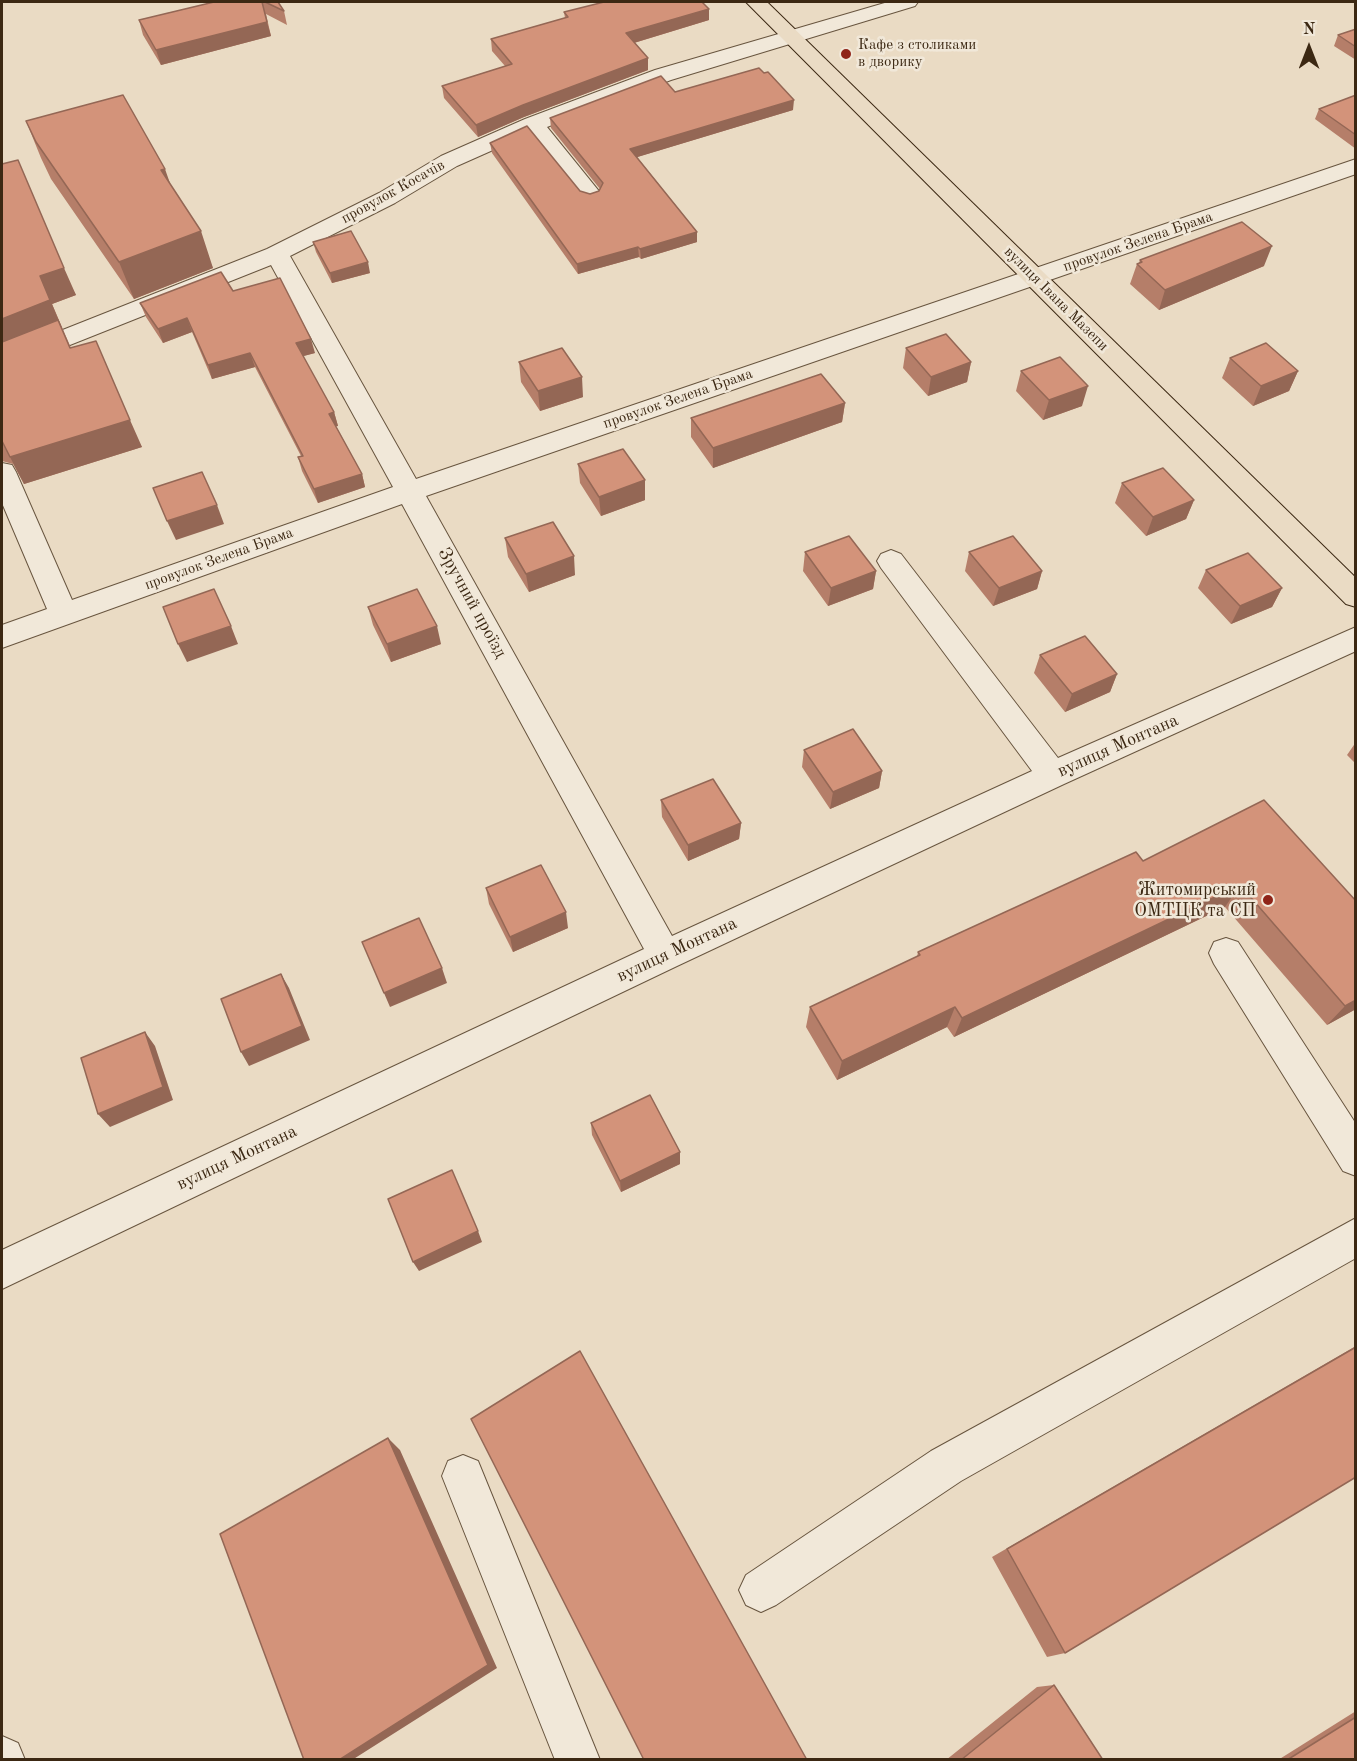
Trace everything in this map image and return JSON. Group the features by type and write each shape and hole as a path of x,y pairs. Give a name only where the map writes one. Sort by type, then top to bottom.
{"main road":[{"name":"вулиця Івана Мазепи","path":"756,2 1356,596"}],"street":[{"name":"провулок Косачів","path":"2,363 276,254 387,198 449,161 533,124 663,75 908,2"},
{"path":"533,124 590,195"},
{"name":"провулок Зелена Брама","path":"2,637 410,491 1356,166"},
{"name":"Зручний проїзд","path":"276,254 294,282 410,491 665,955"},
{"path":"2,472 64,615"},
{"path":"891,561 1053,775"},
{"name":"вулиця Монтана","path":"2,1270 665,955 1053,775 1356,638"},
{"path":"1226,953 1356,1158"},
{"path":"761,1590 946,1466 1356,1237"},
{"path":"463,1476 578,1760"}],"building":[{"path":"214,2 262,2 267,22 156,50 139,20"},
{"path":"265,2 278,2 284,11"},
{"path":"604,2 702,2 709,9 626,33 648,58 476,125 442,86 512,64 491,39 568,17 564,12"},
{"path":"1356,29 1356,47 1338,35"},
{"path":"759,68 764,73 768,72 794,100 630,149 697,232 640,249 638,247 577,264 490,143 527,126 580,191 590,194 599,191 603,183 550,118 661,76 675,92"},
{"path":"123,95 165,169 161,170 201,231 119,262 36,142 26,121"},
{"path":"1356,95 1356,135 1319,109"},
{"path":"18,160 64,268 40,276 50,300 2,319 2,164"},
{"path":"1242,222 1272,246 1165,290 1137,264 1142,262 1140,260"},
{"path":"351,231 368,262 330,273 313,242"},
{"path":"221,272 233,291 280,278 311,339 296,343 334,412 329,414 362,474 314,489 298,457 303,456 250,353 208,365 187,318 158,329 140,303"},
{"path":"58,320 70,348 96,341 130,420 10,457 2,441 2,342"},
{"path":"946,334 971,362 931,377 906,348"},
{"path":"1266,343 1298,371 1261,386 1230,358"},
{"path":"562,348 582,377 538,391 519,362"},
{"path":"1060,357 1088,386 1049,400 1021,371"},
{"path":"821,374 845,403 713,448 691,418"},
{"path":"623,449 645,480 599,497 578,464"},
{"path":"1163,468 1194,500 1153,517 1122,483"},
{"path":"202,472 217,505 167,521 153,488"},
{"path":"553,522 574,556 526,574 505,538"},
{"path":"849,536 876,571 831,588 805,552"},
{"path":"1013,536 1042,571 999,588 969,552"},
{"path":"1248,553 1282,588 1240,606 1206,570"},
{"path":"214,589 231,626 178,644 163,607"},
{"path":"417,589 437,626 387,644 368,607"},
{"path":"1085,636 1117,674 1072,694 1040,655"},
{"path":"853,729 882,771 833,792 804,750"},
{"path":"713,779 741,823 688,845 661,800"},
{"path":"1264,800 1356,901 1356,1000 1345,1006 1240,885 962,1018 955,1007 842,1061 810,1007 920,955 918,952 1136,852 1143,861"},
{"path":"541,865 566,912 510,937 486,888"},
{"path":"419,918 442,968 384,993 362,942"},
{"path":"281,974 302,1026 241,1052 221,999"},
{"path":"145,1032 163,1087 98,1114 81,1058"},
{"path":"650,1095 680,1152 620,1181 591,1123"},
{"path":"452,1170 478,1231 413,1262 388,1199"},
{"path":"1356,1347 1356,1477 1065,1653 1007,1549"},
{"path":"580,1351 807,1760 644,1760 471,1419"},
{"path":"388,1438 488,1665 339,1760 304,1760 220,1534"},
{"path":"1054,1685 1103,1760 961,1760"},
{"path":"1356,1717 1356,1760 1287,1760"}],"place":[{"name":"Кафе з столиками в дворику","path":"846,54"},
{"name":"Житомирський ОМТЦК та СП","path":"1268,900"}]}
